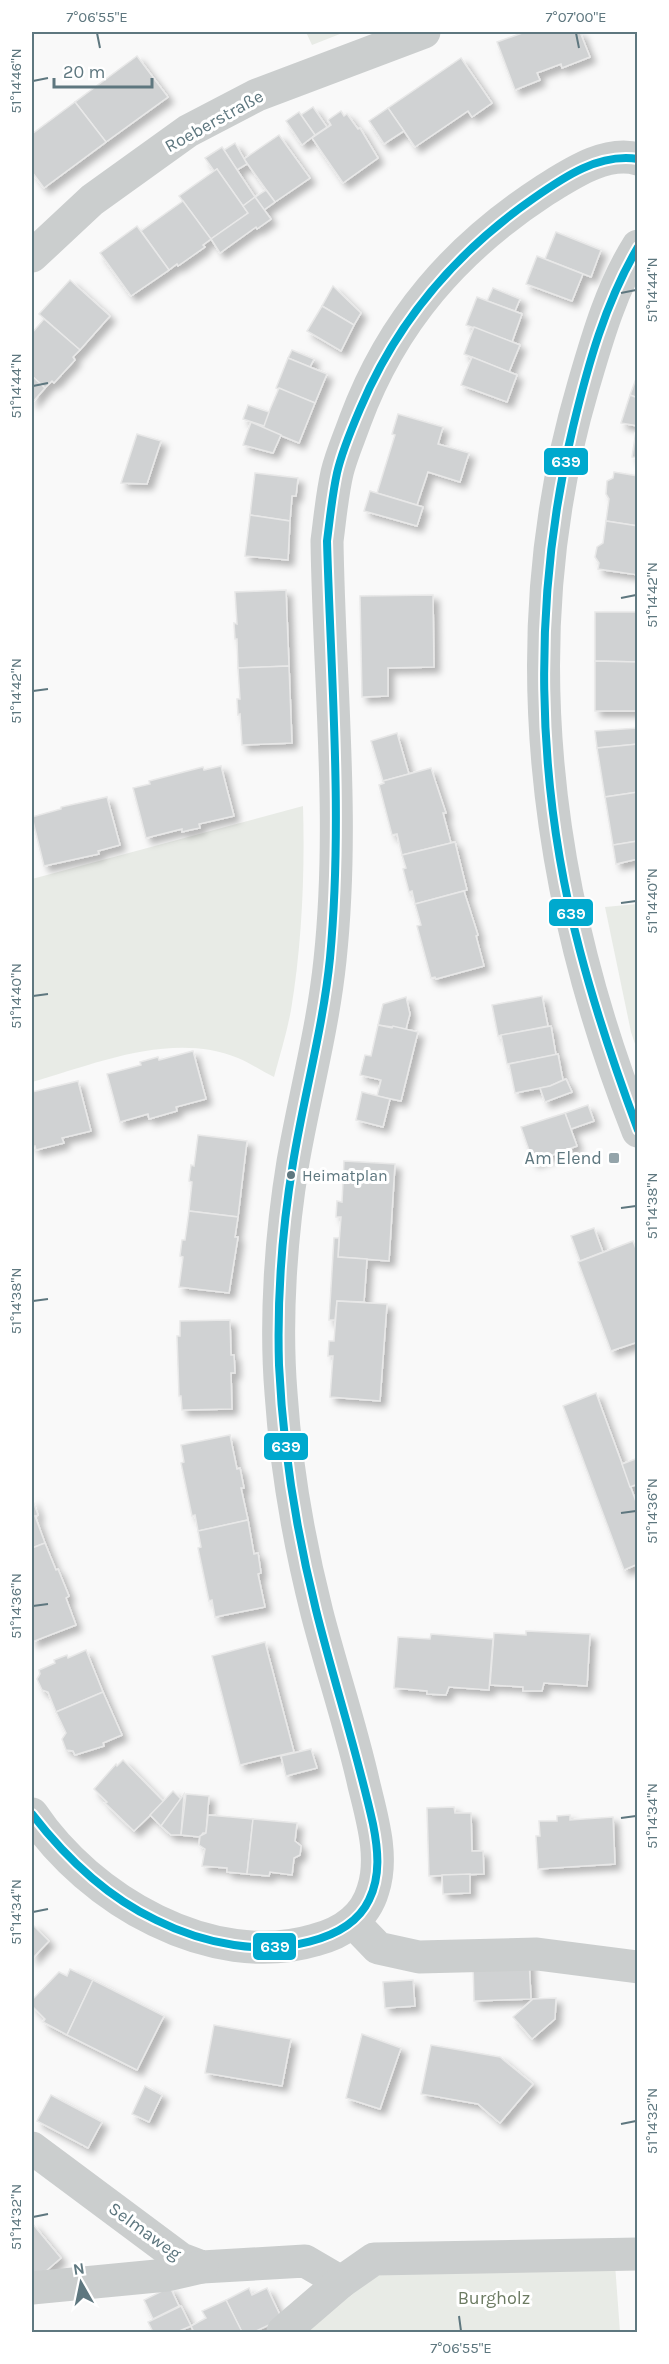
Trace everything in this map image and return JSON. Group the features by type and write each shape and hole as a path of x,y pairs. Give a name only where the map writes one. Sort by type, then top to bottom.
{"street":[{"name":"Roeberstraße","path":"32,256 92,200 188,131 257,95 424,32"},
{"path":"32,1814 69,1857 110,1892 150,1918 184,1933 237,1947 267,1949 329,1936 353,1922 361,1914 373,1893 378,1872 376,1844 346,1711 317,1612 298,1530 280,1392 284,1233 292,1171 322,1023 331,956 338,828 328,604 327,541 332,502 338,471 352,429 380,365 396,335 449,267 513,213 573,173 603,161 638,159"},
{"path":"638,246 616,288 602,323 569,441 559,490 548,569 543,675 552,808 572,924 597,1019 638,1131"},
{"path":"353,1922 378,1948 419,1957 537,1954 638,1967"},
{"name":"Selmaweg","path":"32,2148 181,2259 202,2267 305,2261 341,2282"},
{"path":"283,2332 365,2264 383,2258 638,2254"},
{"path":"32,2288 166,2275 202,2267"}],"green space":[{"path":"306,32 345,32 312,45"},
{"path":"303,806 304,857 298,960 289,1018 274,1077 238,1058 213,1051 187,1048 134,1053 32,1082 32,879"},
{"path":"638,904 637,1050 631,1032 605,907"},
{"name":"Burgholz","path":"615,2264 620,2332 305,2332 379,2270"}],"building":[{"path":"525,32 580,32 590,57 562,68 561,64 537,73 540,80 515,90 497,42"},
{"path":"137,56 168,97 106,142 75,102"},
{"path":"461,58 492,103 472,117 468,111 415,147 388,108"},
{"path":"75,102 106,142 44,188 32,172 32,134"},
{"path":"313,107 327,127 315,135 301,115"},
{"path":"388,108 404,131 384,144 369,121"},
{"path":"341,111 344,116 347,114 358,129 360,128 378,158 343,183 312,138 331,125 328,120"},
{"path":"299,112 315,135 302,145 286,121"},
{"path":"279,135 310,178 275,202 244,159"},
{"path":"235,143 247,164 237,170 224,150"},
{"path":"222,147 255,197 243,206 217,169 214,171 205,158"},
{"path":"217,169 248,213 211,239 179,196"},
{"path":"266,190 275,202 264,210 255,197"},
{"path":"255,197 271,219 220,253 211,239 248,213 243,206"},
{"path":"183,201 211,239 203,245 205,247 169,270 141,231"},
{"path":"137,226 169,270 131,296 100,253"},
{"path":"556,232 601,250 591,277 545,259"},
{"path":"537,256 583,274 572,301 526,284"},
{"path":"70,280 110,316 80,350 39,314"},
{"path":"333,286 361,313 354,325 322,306"},
{"path":"493,288 520,299 515,311 487,301"},
{"path":"477,297 522,314 512,342 466,325"},
{"path":"322,306 354,325 341,351 307,331"},
{"path":"44,319 80,350 73,357 75,360 54,383 52,381 45,388 32,376 32,333"},
{"path":"474,327 520,345 509,372 464,354"},
{"path":"292,350 314,359 310,367 288,358"},
{"path":"472,357 517,375 507,402 461,385"},
{"path":"288,358 327,374 315,403 276,388"},
{"path":"32,376 45,388 32,403"},
{"path":"638,377 638,398 630,395"},
{"path":"279,388 315,403 299,443 262,428"},
{"path":"630,395 638,398 638,426 621,423"},
{"path":"248,405 269,412 264,426 243,419"},
{"path":"398,414 443,427 438,444 469,453 460,482 428,472 417,505 377,493 395,435 392,434"},
{"path":"251,422 281,435 273,453 243,445"},
{"path":"636,431 638,431 638,458 632,457"},
{"path":"137,434 161,441 147,484 121,483"},
{"path":"614,472 638,476 638,526 606,521 609,499 606,494 607,481 613,478"},
{"path":"255,473 298,478 296,496 292,496 290,521 250,515"},
{"path":"370,491 423,507 417,526 364,511"},
{"path":"250,515 290,521 288,560 245,556"},
{"path":"606,521 638,526 638,575 598,569 599,563 595,557 597,547 603,543"},
{"path":"286,590 289,666 238,668 234,623 237,624 235,592"},
{"path":"433,595 434,667 388,668 388,696 362,697 360,596"},
{"path":"595,612 638,612 638,662 595,661"},
{"path":"595,661 638,662 638,711 595,711"},
{"path":"289,666 292,743 242,745 237,699 240,699 238,668"},
{"path":"638,728 638,744 597,748 595,731"},
{"path":"397,733 409,774 383,781 371,741"},
{"path":"638,744 638,792 605,797 597,748"},
{"path":"221,766 234,816 199,824 200,828 182,832 182,829 146,838 133,788 150,784 149,781 203,767 204,770"},
{"path":"431,768 446,813 443,813 451,843 402,855 397,834 392,835 379,785 384,783 383,781"},
{"path":"638,792 638,841 613,845 605,797"},
{"path":"107,797 120,845 98,851 99,854 44,866 32,817 61,809 61,807"},
{"path":"638,841 638,859 616,864 613,845"},
{"path":"455,842 467,890 415,904 412,891 409,892 402,855"},
{"path":"464,891 478,935 476,936 484,966 436,979 431,978 417,926 421,925 415,904"},
{"path":"542,996 548,1026 498,1036 492,1005"},
{"path":"406,997 410,1014 406,1029 378,1025 383,1004"},
{"path":"378,1025 418,1032 401,1101 377,1096 381,1080 360,1075 365,1055 371,1056"},
{"path":"551,1026 556,1055 507,1064 501,1035"},
{"path":"193,1051 206,1099 176,1107 177,1111 149,1119 148,1114 120,1122 107,1074 141,1065 140,1062 158,1057 159,1060"},
{"path":"558,1054 563,1080 550,1086 515,1093 509,1064"},
{"path":"566,1079 572,1092 545,1102 540,1088"},
{"path":"78,1081 91,1131 62,1138 64,1143 36,1150 35,1146 32,1147 32,1092"},
{"path":"362,1092 390,1099 383,1127 356,1120"},
{"path":"588,1105 594,1121 571,1129 565,1113"},
{"path":"565,1113 577,1146 533,1162 521,1127"},
{"path":"198,1135 247,1141 238,1217 189,1211 192,1182 189,1181 191,1165 194,1166"},
{"path":"344,1161 395,1164 389,1261 338,1257 341,1217 336,1217 337,1201 342,1202"},
{"path":"189,1211 238,1217 235,1237 238,1237 229,1293 179,1287 183,1257 180,1256 182,1240 185,1240"},
{"path":"594,1228 603,1252 580,1261 571,1236"},
{"path":"334,1238 339,1238 338,1257 367,1259 364,1302 337,1301 335,1320 329,1320"},
{"path":"633,1241 638,1254 638,1342 611,1351 578,1262"},
{"path":"337,1301 387,1304 380,1401 330,1397 333,1356 328,1356 329,1341 334,1341"},
{"path":"230,1320 231,1355 234,1355 235,1373 231,1373 232,1409 182,1410 181,1396 179,1396 177,1336 180,1336 180,1321"},
{"path":"596,1393 638,1507 638,1564 624,1570 563,1406"},
{"path":"230,1435 237,1469 240,1468 244,1488 241,1488 248,1520 198,1531 195,1515 192,1516 181,1463 184,1462 181,1445"},
{"path":"638,1458 638,1484 630,1487 622,1464"},
{"path":"32,1498 38,1515 35,1516 45,1543 32,1548"},
{"path":"248,1520 254,1554 258,1553 261,1573 258,1574 265,1607 215,1617 212,1600 209,1601 198,1548 201,1547 198,1531"},
{"path":"45,1543 69,1596 66,1598 76,1625 32,1642 32,1548"},
{"path":"526,1631 590,1634 587,1686 544,1683 542,1691 523,1691 523,1687 490,1685 494,1633 526,1635"},
{"path":"431,1634 493,1639 489,1690 449,1687 446,1695 394,1688 398,1637 430,1639"},
{"path":"265,1642 294,1752 240,1765 212,1656"},
{"path":"86,1650 103,1692 56,1712 48,1692 42,1690 37,1679 40,1674 39,1670 55,1663 54,1660 67,1655 68,1658"},
{"path":"103,1692 122,1735 103,1743 104,1746 75,1755 73,1751 66,1750 62,1739 66,1733 56,1712"},
{"path":"311,1749 317,1768 286,1776 281,1756"},
{"path":"123,1760 164,1802 134,1831 94,1789 116,1764 117,1766"},
{"path":"173,1791 181,1799 161,1826 150,1815"},
{"path":"184,1794 181,1835 171,1835 161,1826"},
{"path":"186,1794 209,1796 206,1833 200,1837 181,1835"},
{"path":"454,1807 455,1813 471,1813 472,1851 483,1851 484,1874 429,1876 427,1808"},
{"path":"208,1815 253,1819 247,1874 227,1872 227,1868 202,1866 205,1849 199,1845 200,1836 206,1833"},
{"path":"570,1815 570,1820 613,1817 615,1864 538,1869 536,1836 540,1836 539,1821 557,1821 557,1816"},
{"path":"253,1819 297,1823 295,1841 301,1846 300,1855 294,1858 292,1875 270,1872 269,1876 247,1874"},
{"path":"470,1874 470,1893 443,1894 442,1875"},
{"path":"32,1924 49,1941 32,1959"},
{"path":"529,1959 531,1999 474,2001 473,1962"},
{"path":"70,1969 93,1980 67,2035 43,2022 45,2019 32,2006 32,2000 59,1972 67,1976"},
{"path":"93,1980 164,2016 137,2070 67,2035"},
{"path":"413,1980 415,2006 385,2008 383,1982"},
{"path":"556,1998 555,2019 532,2039 513,2017 533,1999"},
{"path":"214,2025 291,2039 282,2086 205,2073"},
{"path":"362,2034 401,2048 380,2109 346,2098"},
{"path":"431,2045 500,2057 533,2084 500,2123 478,2104 421,2094"},
{"path":"145,2086 162,2095 149,2122 132,2114"},
{"path":"51,2095 102,2122 88,2148 37,2121"},
{"path":"32,2223 61,2258 38,2278 32,2271"},
{"path":"170,2287 179,2306 153,2319 144,2300"},
{"path":"249,2288 252,2295 267,2288 282,2319 254,2332 242,2332 226,2300"},
{"path":"226,2300 242,2332 194,2332 191,2326 206,2318 202,2311"},
{"path":"181,2306 191,2326 177,2332 153,2332 148,2322"}],"transit line":[{"name":"639","path":"32,1814 73,1861 120,1900 165,1924 194,1936 214,1941 251,1947 309,1942 345,1927 359,1915 373,1891 377,1872 375,1833 302,1550 287,1458 279,1365 281,1264 286,1213 297,1138 327,984 334,906 336,802 327,541 332,499 344,449 375,377 411,318 454,265 506,219 545,190 570,175 596,163 624,158 638,159"},
{"name":"639","path":"638,247 607,312 591,358 573,427 550,557 545,623 544,689 547,756 554,821 565,887 593,996 638,1130"}],"place":[{"name":"Am Elend","path":"614,1158"},
{"name":"Heimatplan","path":"291,1175"}]}
